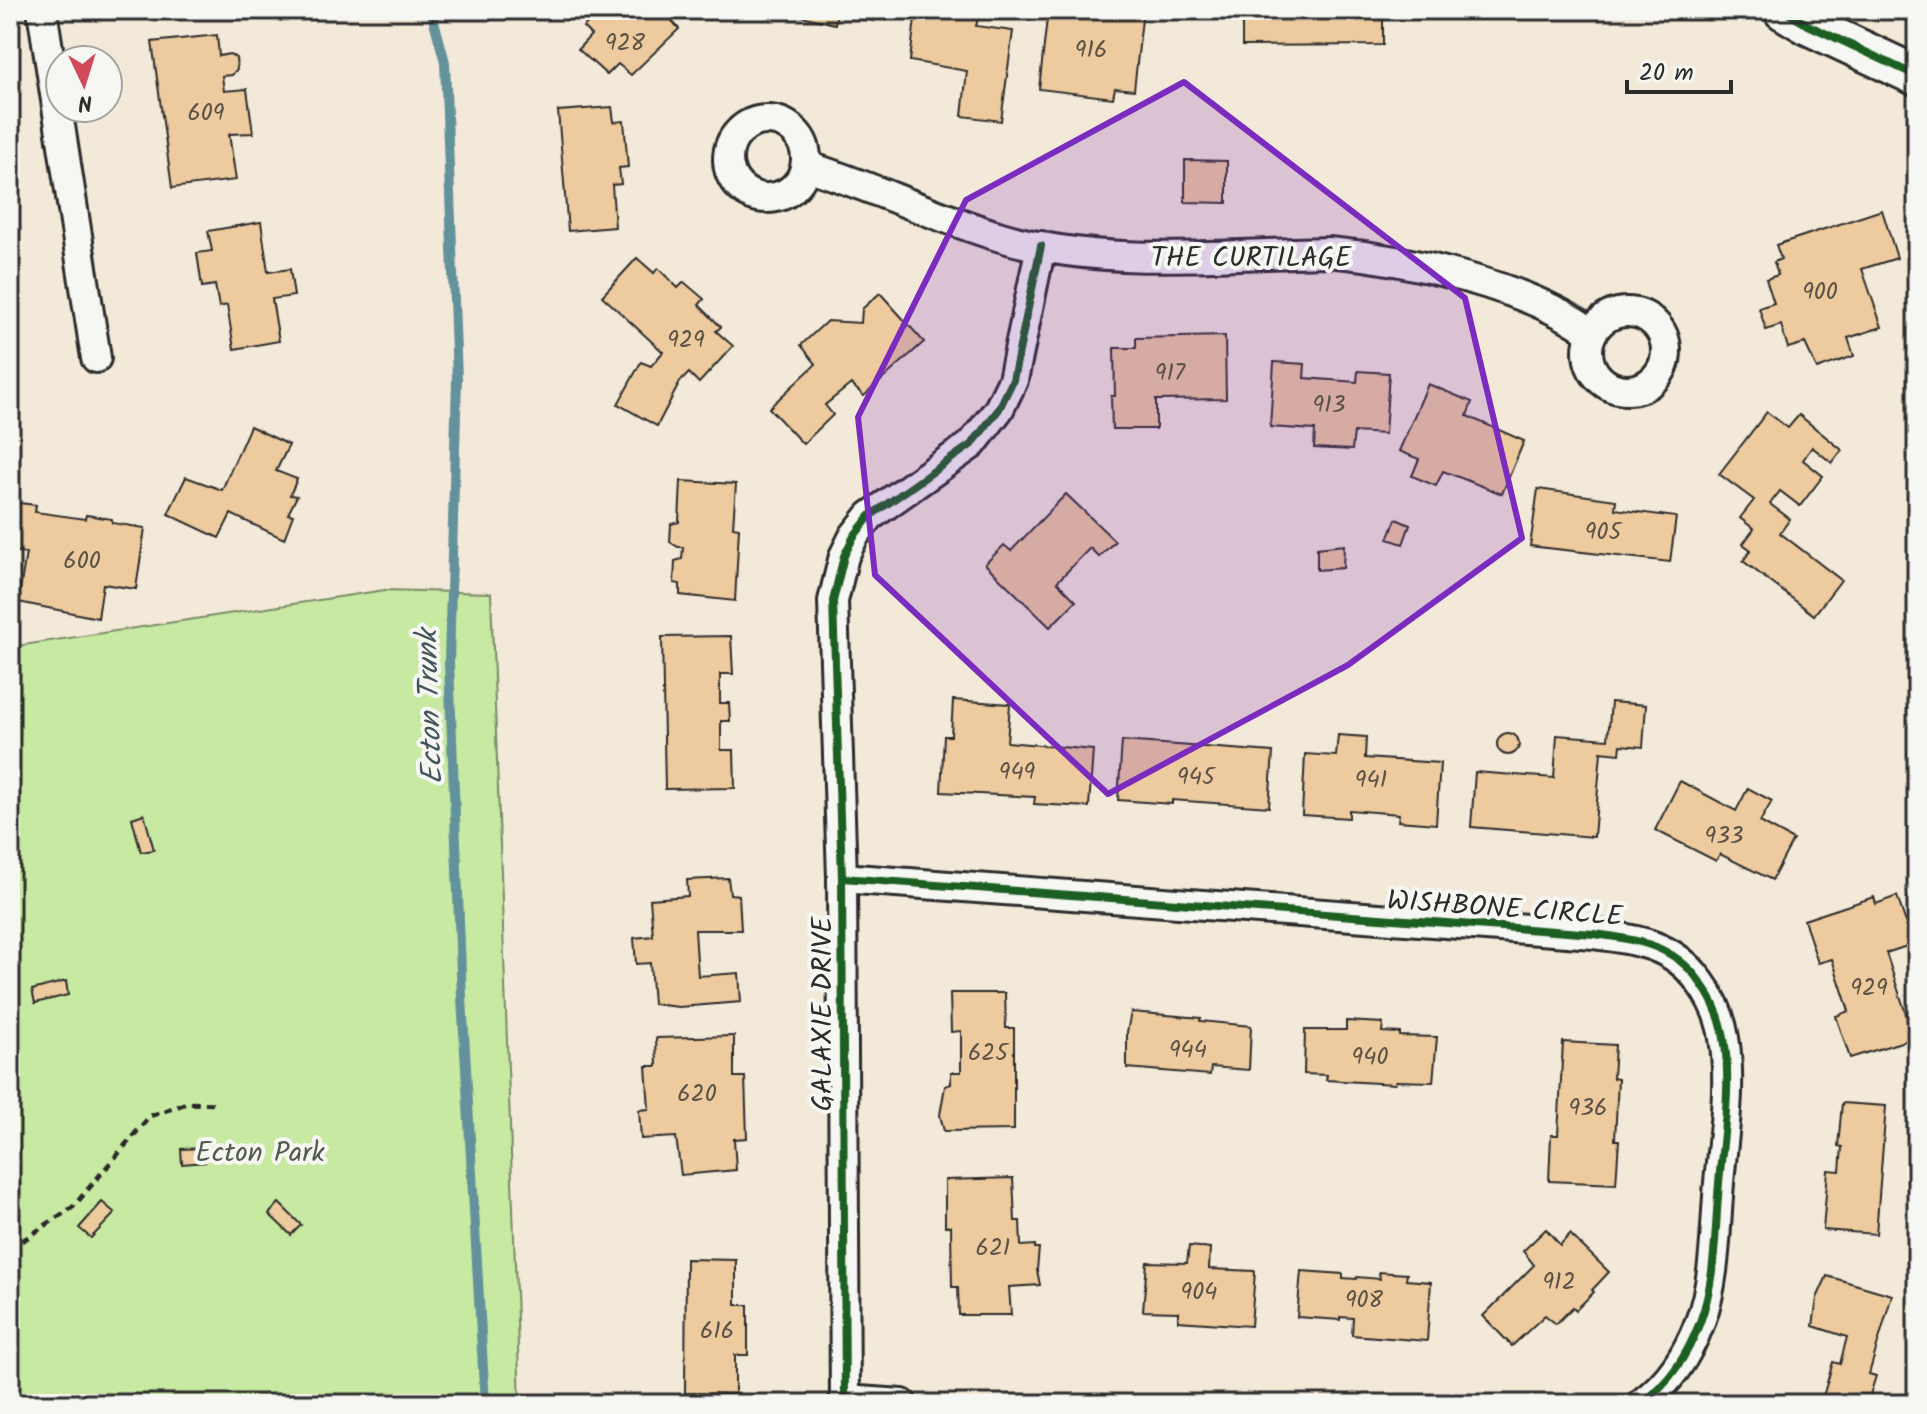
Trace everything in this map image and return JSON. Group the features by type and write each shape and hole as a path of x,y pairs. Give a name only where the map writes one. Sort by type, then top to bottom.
{"main road":[{"path":"1783,10 1808,25 1917,76"}],"street":[{"path":"42,10 96,358"},
{"name":"THE CURTILAGE","path":"806,166 853,180 1001,237 1041,246 1124,256 1329,252 1419,266 1545,306 1592,333"},
{"name":"GALAXIE DRIVE","path":"845,1402 842,878 833,624 837,581 854,536 870,516 972,444 999,409 1013,380 1041,246"},
{"name":"WISHBONE CIRCLE","path":"842,878 1594,934 1636,939 1659,946 1677,958 1699,981 1713,1004 1724,1035 1728,1077 1712,1269 1701,1319 1685,1356 1662,1388 1641,1404"},
{"path":"845,1402 902,1404"}],"path":[{"path":"10,1249 73,1207 150,1116 187,1103 217,1104"}],"highlighted area":[{"path":"1184,82 1465,298 1522,538 1348,665 1108,794 875,575 858,417 966,200"}],"green space":[{"name":"Ecton Park","path":"385,590 491,593 520,1404 10,1404 10,647"}],"building":[{"path":"603,10 615,17 623,10 674,10 668,16 679,29 631,75 618,64 607,75 578,49 591,35 583,27"},
{"path":"776,10 877,10 874,21 837,13 835,24"},
{"path":"916,10 952,10 979,15 976,26 1013,31 1001,121 962,116 967,71 910,61"},
{"path":"1048,10 1143,10 1134,90 1115,88 1113,98 1039,89"},
{"path":"1242,10 1383,10 1383,45 1242,46"},
{"path":"217,35 219,56 230,54 236,58 237,69 232,75 222,76 224,91 247,89 253,133 229,134 236,180 172,188 152,42"},
{"path":"612,107 614,122 624,121 628,167 619,168 621,184 612,185 615,227 568,231 558,111"},
{"path":"1185,160 1227,161 1227,203 1185,202"},
{"path":"1882,210 1897,258 1862,269 1882,327 1848,338 1854,356 1817,369 1805,343 1788,348 1781,325 1766,330 1759,308 1774,303 1766,279 1778,275 1774,262 1781,259 1776,245"},
{"path":"261,222 268,272 290,269 294,296 272,299 279,341 234,349 227,305 219,307 215,285 202,287 197,253 212,251 208,231"},
{"path":"637,258 654,273 658,268 678,288 684,282 704,299 699,305 721,327 716,331 733,346 699,383 689,373 680,382 657,426 618,404 641,362 651,366 663,352 602,296"},
{"path":"880,293 924,342 864,396 851,384 825,405 833,415 803,444 769,408 816,364 801,345 827,321 861,323 862,309"},
{"path":"1225,336 1226,399 1156,400 1156,429 1112,429 1114,348 1136,348 1136,338"},
{"path":"1274,362 1305,364 1304,378 1357,382 1358,371 1389,373 1385,434 1354,432 1352,450 1314,448 1315,430 1270,427"},
{"path":"1428,384 1472,402 1467,416 1524,441 1502,494 1443,471 1436,486 1412,476 1419,459 1399,451"},
{"path":"1767,412 1788,428 1799,415 1842,450 1832,463 1812,447 1803,460 1823,476 1800,506 1780,491 1770,504 1790,519 1780,533 1841,580 1814,615 1743,561 1751,550 1743,544 1754,529 1740,518 1754,500 1719,474"},
{"path":"250,426 289,445 276,471 297,479 290,495 297,496 288,514 293,515 284,539 231,514 219,538 168,514 186,477 222,490"},
{"path":"681,481 736,484 733,527 739,528 735,601 680,595 680,584 674,583 675,561 682,559 683,547 670,542 671,524 679,522"},
{"path":"1538,489 1616,500 1615,509 1676,517 1670,562 1530,546"},
{"path":"1066,494 1115,541 1099,557 1090,548 1057,582 1076,601 1050,627 985,564 1004,545 1011,551"},
{"path":"10,502 36,505 35,512 85,519 86,515 145,528 136,589 103,584 98,618 18,602 26,553 10,551"},
{"path":"1396,519 1410,525 1403,544 1388,539"},
{"path":"1344,545 1343,568 1317,570 1317,548"},
{"path":"731,636 733,674 720,674 720,703 729,703 730,721 721,721 721,750 734,750 735,788 665,789 662,637"},
{"path":"953,700 1010,704 1007,742 1093,750 1089,807 1034,804 1035,797 941,792 944,736 951,736"},
{"path":"1611,702 1646,705 1643,747 1621,745 1620,754 1601,752 1594,837 1471,827 1475,772 1554,778 1557,735 1608,739"},
{"path":"1508,733 1519,744 1508,755 1497,744"},
{"path":"1338,735 1366,737 1365,758 1440,763 1436,824 1398,821 1399,814 1349,810 1349,818 1302,815 1305,754 1336,756"},
{"path":"1122,741 1273,752 1269,807 1172,800 1172,804 1118,800"},
{"path":"1680,781 1736,811 1748,788 1772,801 1760,822 1793,840 1772,880 1720,854 1716,861 1655,830"},
{"path":"144,814 154,850 141,852 132,818"},
{"path":"728,878 730,894 739,895 741,930 695,930 698,976 739,973 741,1002 679,1007 653,1004 650,963 636,964 634,938 653,936 650,899 688,896 687,880"},
{"path":"1897,896 1913,944 1886,953 1914,1038 1850,1058 1836,1016 1849,1011 1832,959 1818,963 1804,920 1874,897 1876,904"},
{"path":"66,981 68,995 35,1003 32,990"},
{"path":"950,993 1005,993 1006,1028 1014,1028 1014,1130 944,1131 940,1115 945,1086 951,1084 951,1072 961,1072 961,1031 951,1032"},
{"path":"1131,1012 1251,1026 1249,1070 1211,1067 1210,1075 1127,1068 1127,1032"},
{"path":"1346,1021 1383,1023 1382,1032 1400,1033 1400,1036 1437,1037 1433,1082 1396,1081 1395,1084 1326,1080 1327,1075 1304,1074 1305,1030 1346,1030"},
{"path":"734,1036 734,1077 745,1077 747,1138 734,1139 736,1170 681,1175 676,1137 641,1139 639,1110 649,1109 646,1066 657,1066 656,1038"},
{"path":"1563,1042 1615,1045 1613,1078 1618,1079 1615,1140 1619,1140 1616,1184 1549,1181 1551,1135 1558,1135"},
{"path":"1842,1103 1886,1106 1876,1234 1823,1230 1828,1170 1840,1171 1842,1147 1838,1146"},
{"path":"204,1148 205,1162 182,1164 181,1149"},
{"path":"1013,1178 1015,1221 1020,1221 1021,1246 1035,1245 1039,1248 1037,1270 1040,1285 1009,1287 1011,1315 959,1315 958,1287 952,1287 951,1226 945,1226 945,1180"},
{"path":"102,1202 115,1213 91,1238 79,1228"},
{"path":"279,1203 301,1225 291,1235 269,1214"},
{"path":"1546,1229 1560,1245 1570,1234 1609,1272 1576,1310 1573,1307 1556,1324 1545,1315 1512,1346 1483,1316 1534,1265 1523,1251"},
{"path":"1189,1246 1210,1248 1209,1269 1255,1271 1251,1326 1178,1321 1178,1312 1143,1311 1147,1262 1187,1263"},
{"path":"686,1259 736,1260 736,1305 748,1305 748,1355 735,1355 735,1394 685,1393"},
{"path":"1301,1271 1343,1274 1343,1278 1356,1279 1380,1279 1379,1272 1407,1274 1406,1280 1431,1282 1427,1341 1352,1335 1353,1318 1297,1317"},
{"path":"1827,1276 1892,1295 1869,1374 1876,1376 1867,1404 1837,1404 1822,1400 1833,1362 1840,1364 1847,1337 1813,1326 1817,1298"}],"waterway":[{"name":"Ecton Trunk","path":"431,10 445,62 457,379 449,662 462,998 485,1404"}],"cycle path":[{"path":"1783,10 1808,25 1917,76"},
{"path":"845,1404 842,878 833,601 844,556 854,536 870,516 972,444 999,409 1013,380 1041,246"},
{"path":"842,878 1594,934 1625,938 1666,952 1700,982 1718,1016 1726,1056 1726,1111 1714,1254 1705,1306 1689,1346 1676,1368 1641,1404"}]}
